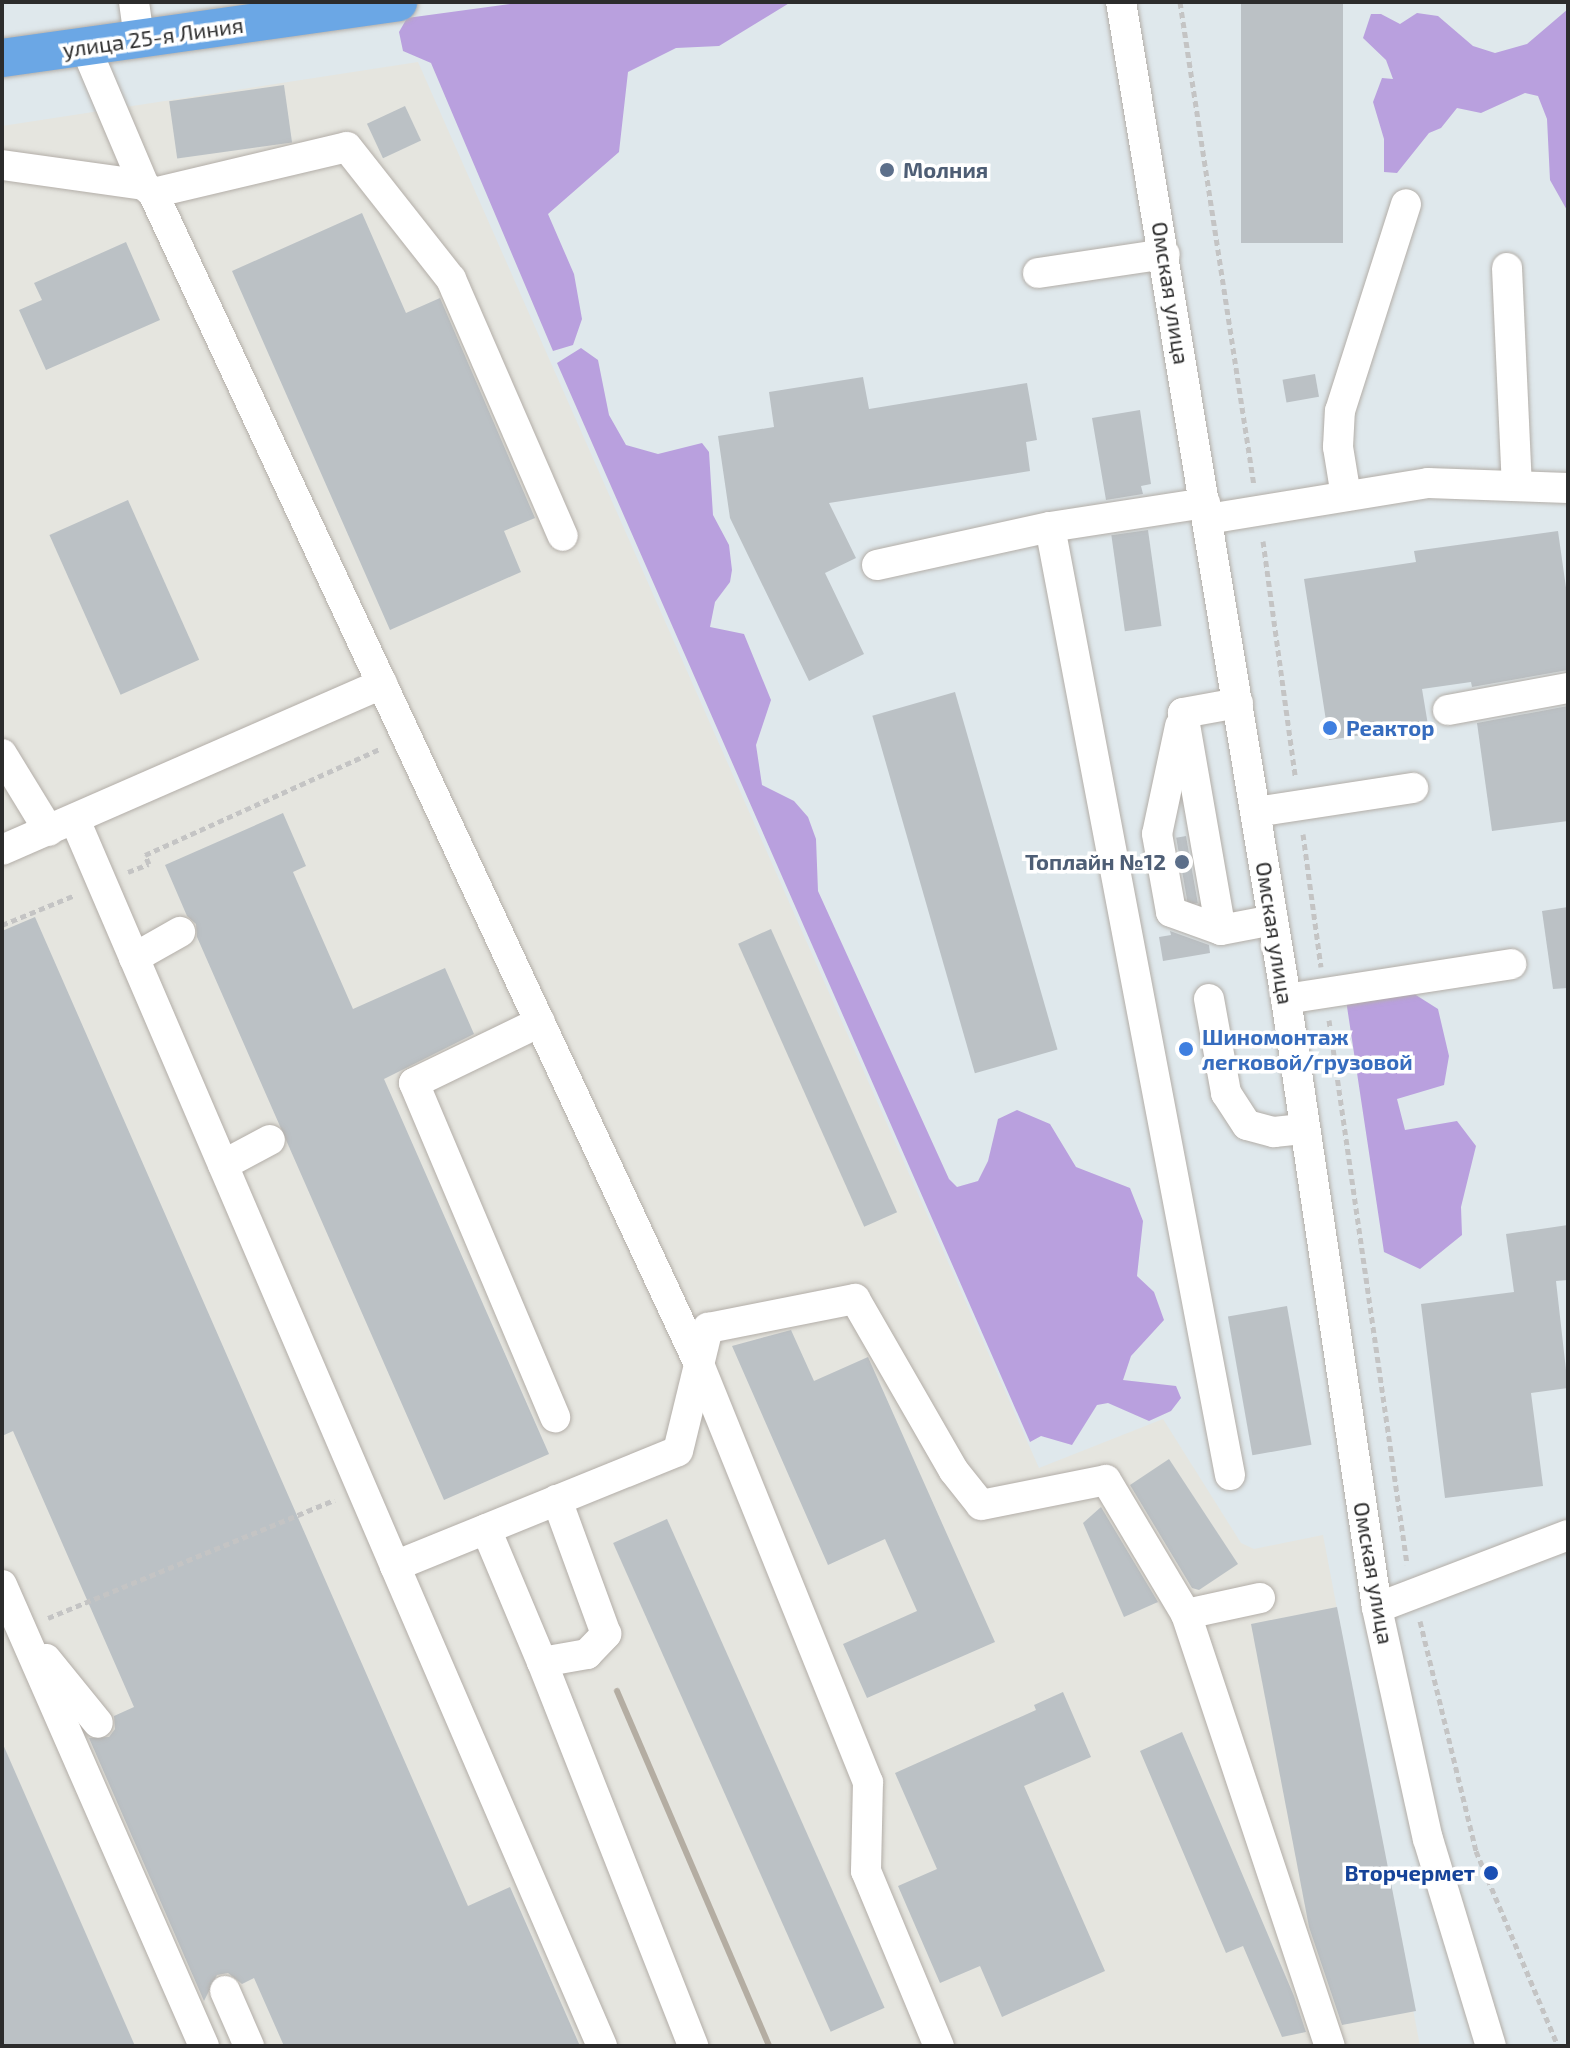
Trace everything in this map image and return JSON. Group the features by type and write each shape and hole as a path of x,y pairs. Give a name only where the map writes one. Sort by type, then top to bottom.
{"main road":[{"name":"улица 25-я Линия","path":"2,58 85,46 136,20 398,2"}],"street":[{"name":"Омская улица","path":"1121,2 1286,999 1377,1608 1428,1839 1491,2046"},
{"path":"85,46 699,1364 868,1782 866,1871 939,2046"},
{"path":"2,165 149,189 347,147 451,279 563,536"},
{"path":"1346,496 1338,447 1340,411 1406,204"},
{"path":"1038,273 1165,254"},
{"path":"1507,268 1517,486"},
{"path":"877,565 1050,527 1207,511 1259,511 1428,483 1568,488"},
{"path":"1050,527 1230,1475"},
{"path":"2,850 382,684"},
{"path":"1448,710 1568,688"},
{"path":"1183,713 1238,703"},
{"path":"1183,713 1221,930"},
{"path":"1183,713 1157,834 1171,912 1221,930 1273,920"},
{"path":"2,754 62,825 103,883 602,2046"},
{"path":"1256,812 1413,788"},
{"path":"134,958 180,932"},
{"path":"1286,999 1511,964"},
{"path":"1209,999 1226,1093 1247,1125 1274,1132 1305,1129"},
{"path":"540,1022 414,1083 555,1417"},
{"path":"223,1165 270,1140"},
{"path":"395,1566 678,1451 708,1328 855,1299 954,1471 981,1505 1106,1480 1186,1614 1330,2046"},
{"path":"542,1662 587,1654 606,1634 557,1500"},
{"path":"486,1529 542,1662 693,2046"},
{"path":"1377,1608 1568,1535"},
{"path":"2,1585 204,2046"},
{"path":"1186,1614 1260,1598"},
{"path":"21,1629 98,1723"},
{"path":"225,1991 249,2046"}],"path":[{"path":"1180,2 1259,511"},
{"path":"2,925 149,864 145,855 407,737"},
{"path":"21,1629 362,1489"},
{"path":"1401,1539 1476,1851 1558,2046"}],"shaded area":[{"path":"525,2 791,2 719,46 676,48 628,72 619,152 548,214 574,274 582,319 573,345 553,351 431,63 403,51 399,32 407,18"},
{"path":"1568,9 1568,212 1550,180 1547,119 1538,96 1525,93 1481,113 1457,108 1441,128 1429,133 1397,173 1384,172 1384,139 1373,102 1382,78 1393,79 1386,60 1363,38 1371,14 1381,14 1400,24 1417,13 1438,16 1473,46 1495,53 1527,44"},
{"path":"418,62 1039,1468 1163,1419 1241,1543 1254,1549 1323,1535 1420,2046 2,2046 2,126"},
{"path":"581,348 598,360 609,415 626,445 658,454 702,443 709,452 713,515 729,545 732,570 730,582 715,602 710,627 744,634 771,700 756,745 762,785 794,801 808,817 816,839 818,891 949,1179 957,1187 978,1181 988,1161 998,1119 1017,1110 1050,1124 1076,1167 1130,1188 1143,1221 1137,1276 1154,1292 1164,1320 1131,1356 1123,1380 1176,1386 1181,1398 1171,1411 1149,1421 1108,1403 1097,1405 1072,1445 1041,1436 1030,1442 557,363"},
{"path":"1408,990 1438,1009 1449,1056 1444,1085 1397,1099 1405,1130 1457,1121 1476,1146 1461,1207 1462,1235 1420,1269 1384,1252 1346,1000"}],"building":[{"path":"1241,2 1343,2 1343,243 1241,243"},
{"path":"284,85 292,142 177,159 169,101"},
{"path":"405,106 421,140 383,158 367,124"},
{"path":"362,213 406,313 440,298 535,518 504,531 521,572 390,630 232,271"},
{"path":"126,242 160,320 46,370 19,310 42,300 34,283"},
{"path":"1315,374 1319,397 1286,402 1283,380"},
{"path":"863,377 869,409 1027,383 1037,440 1026,442 1030,471 829,503 856,558 825,573 864,654 809,681 730,518 718,436 774,427 769,392"},
{"path":"1140,410 1151,484 1141,486 1143,494 1106,500 1092,418"},
{"path":"128,500 199,660 121,695 49,535"},
{"path":"1148,530 1161,626 1125,631 1111,535"},
{"path":"1558,531 1568,602 1568,670 1472,687 1471,682 1422,689 1428,725 1329,740 1304,579 1416,562 1414,551"},
{"path":"955,692 1058,1050 975,1073 872,716"},
{"path":"1568,706 1568,821 1492,831 1477,723"},
{"path":"283,813 306,866 293,872 353,1009 445,968 474,1034 384,1079 549,1454 444,1500 197,937 196,924 187,916 165,865"},
{"path":"1186,836 1198,903 1188,905 1176,838"},
{"path":"1568,907 1568,988 1553,989 1542,911"},
{"path":"35,917 468,1906 510,1887 580,2046 284,2046 254,1978 242,1984 228,1973 217,1975 204,2001 89,1738 109,1737 115,1729 114,1716 134,1707 13,1431 2,1436 2,931"},
{"path":"771,929 897,1212 864,1227 738,944"},
{"path":"1170,931 1209,945 1210,953 1163,961 1159,937 1171,935"},
{"path":"1568,1225 1568,1280 1556,1281 1568,1388 1531,1393 1543,1486 1445,1498 1421,1304 1514,1292 1506,1234"},
{"path":"1287,1306 1311,1445 1252,1455 1228,1316"},
{"path":"791,1330 814,1381 868,1357 995,1642 867,1698 843,1644 917,1611 885,1539 828,1565 732,1346"},
{"path":"1169,1459 1238,1564 1199,1590 1192,1588 1130,1485"},
{"path":"1101,1507 1158,1602 1124,1617 1083,1523"},
{"path":"667,1519 885,2008 831,2032 613,1543"},
{"path":"1337,1607 1416,2011 1342,2025 1309,1927 1251,1624"},
{"path":"1063,1692 1091,1757 1024,1786 1105,1971 1002,2017 980,1966 940,1983 898,1886 937,1869 895,1773 1036,1710 1034,1705"},
{"path":"1182,1732 1294,1996 1306,2032 1282,2037 1243,1946 1226,1953 1140,1751"},
{"path":"2,1742 135,2046 2,2046"}],"railway":[{"path":"617,1691 769,2046"}],"place":[{"name":"Молния","path":"887,170"},
{"name":"Реактор","path":"1330,728"},
{"name":"Топлайн №12","path":"1182,862"},
{"name":"Шиномонтаж легковой/грузовой","path":"1186,1049"},
{"name":"Вторчермет","path":"1491,1873"}]}
